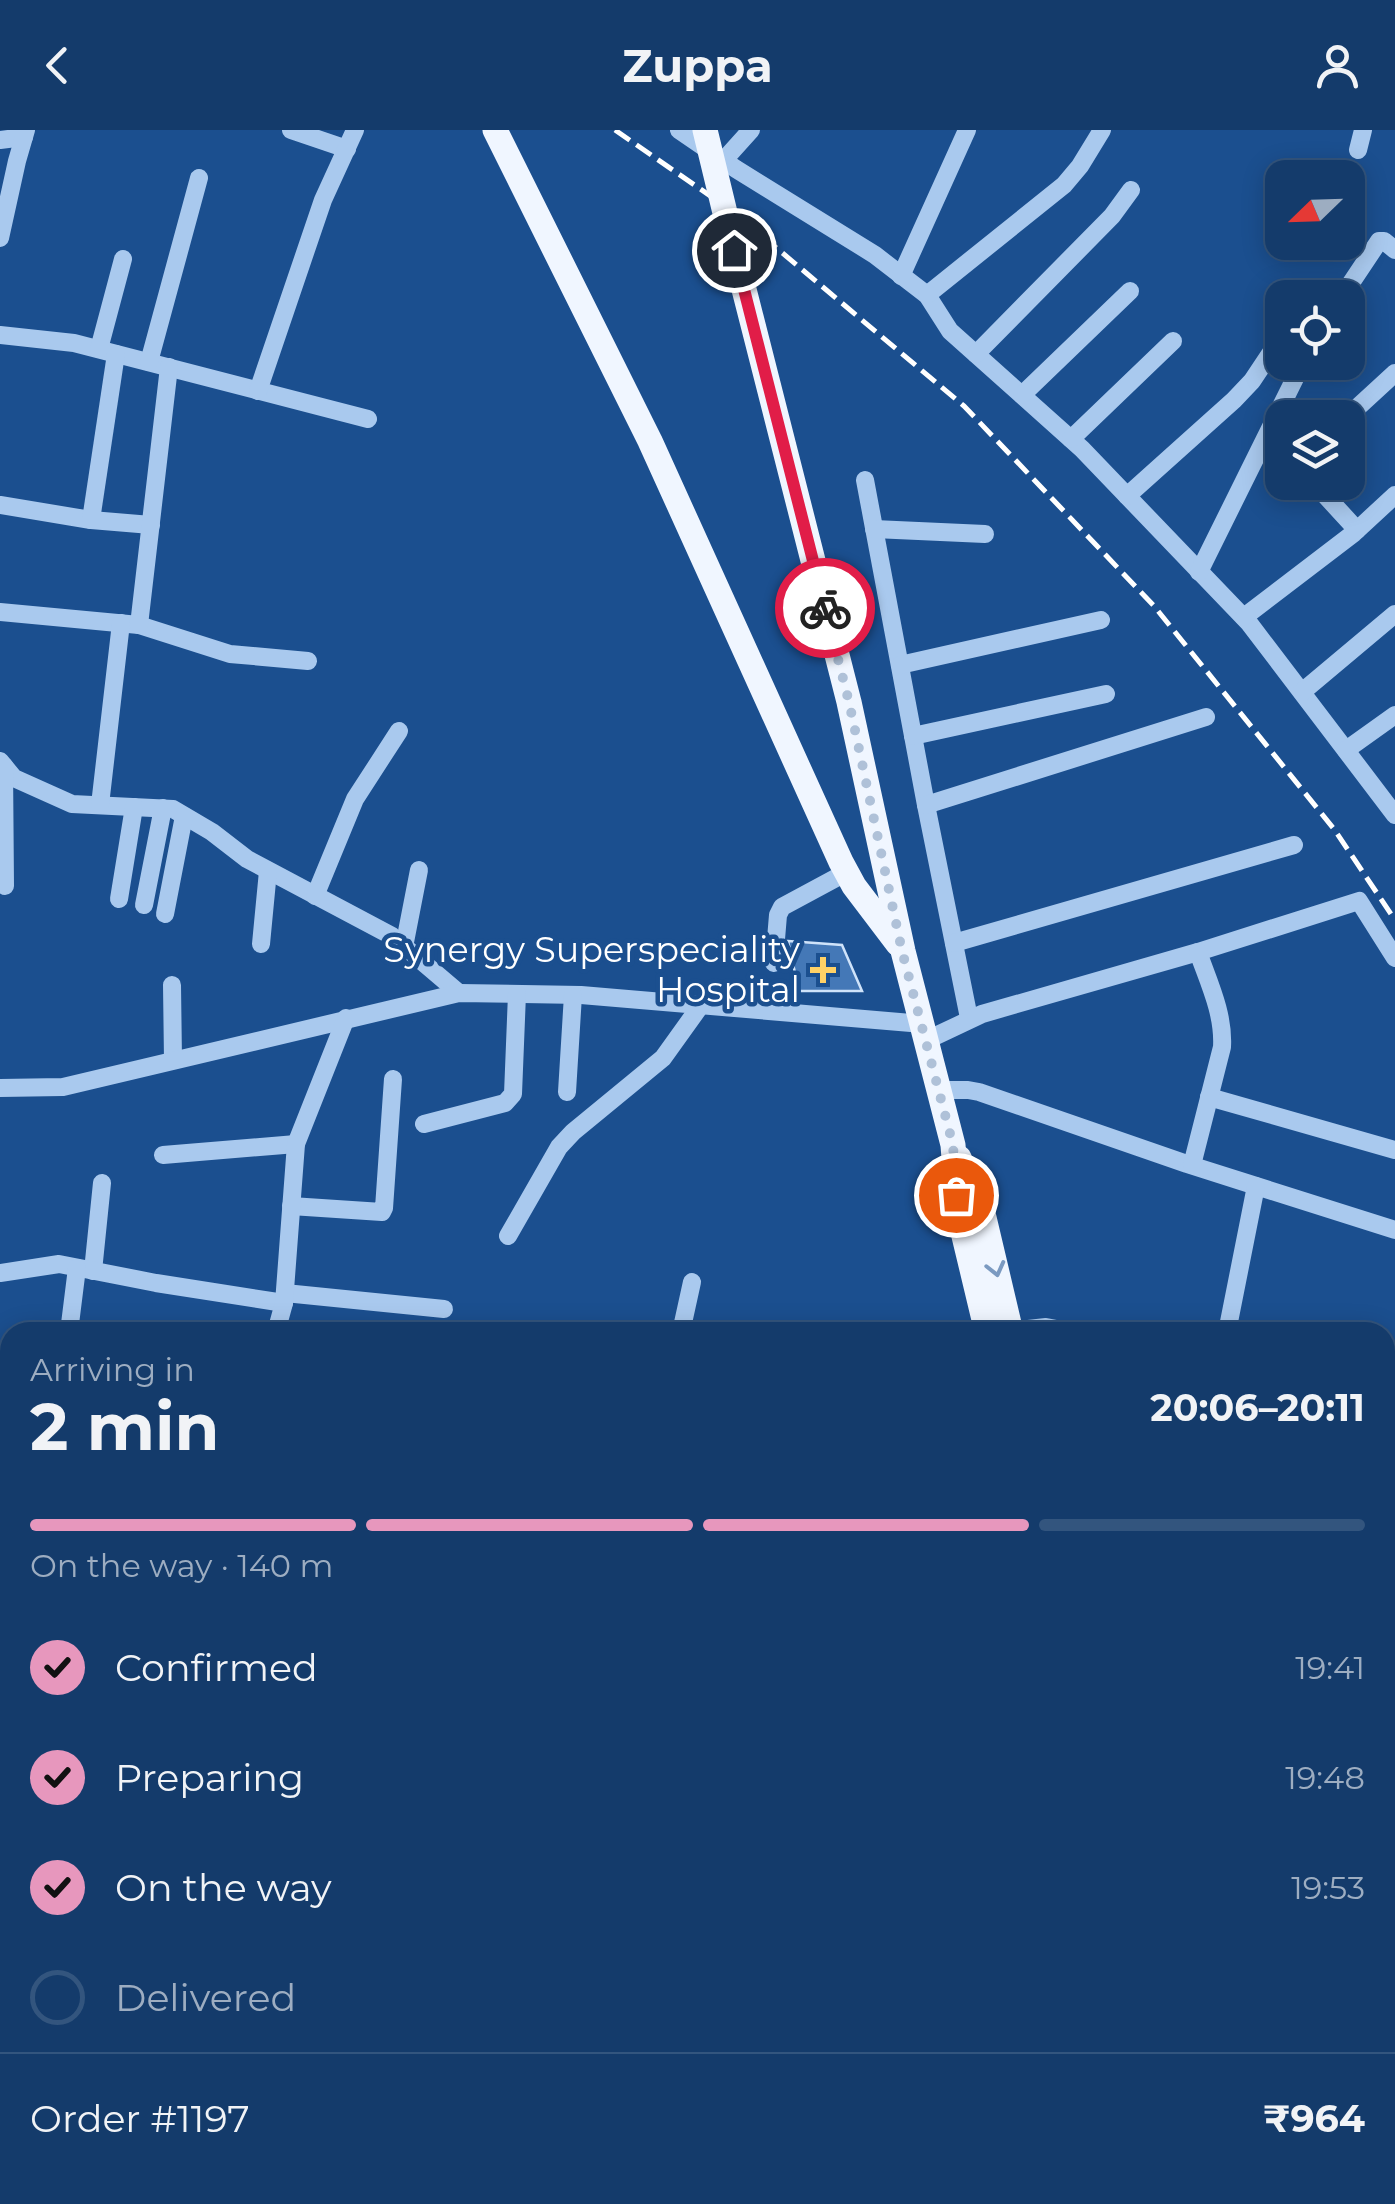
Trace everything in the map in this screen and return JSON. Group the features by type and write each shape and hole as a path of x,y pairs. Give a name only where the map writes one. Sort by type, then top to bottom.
{"main road":[{"path":"495,130 650,440 847,872 902,951"},
{"path":"706,130 849,702 902,951 953,1145 958,1211 999,1322"}],"street":[{"path":"291,130 346,149"},
{"path":"258,390 316,216 356,130"},
{"path":"678,130 875,255 930,300 950,331 1071,439 1244,618 1395,815"},
{"path":"724,160 751,130"},
{"path":"902,276 966,130"},
{"path":"930,300 1064,185 1102,130"},
{"path":"1358,150 1363,130"},
{"path":"0,140 25,134"},
{"path":"0,238 5,194 25,134"},
{"path":"149,362 198,178"},
{"path":"976,354 1112,216 1130,190"},
{"path":"1353,280 1379,242 1384,241 1395,250"},
{"path":"91,520 108,351 123,259"},
{"path":"1022,394 1130,291"},
{"path":"0,334 74,343 368,419"},
{"path":"1071,439 1173,341"},
{"path":"1127,496 1243,390 1265,364"},
{"path":"100,805 151,524 169,367"},
{"path":"1365,401 1395,374"},
{"path":"1200,572 1294,380"},
{"path":"865,480 969,1018"},
{"path":"1244,618 1357,530 1395,495"},
{"path":"1330,500 1357,530"},
{"path":"0,504 91,520 151,524"},
{"path":"874,529 984,534"},
{"path":"0,612 130,624 230,654 308,661"},
{"path":"1302,692 1395,614"},
{"path":"900,666 1100,620"},
{"path":"913,736 1106,694"},
{"path":"1346,750 1395,714"},
{"path":"926,805 1206,717"},
{"path":"315,896 356,799 400,731"},
{"path":"2,764 14,778 72,804 173,809 212,832 246,859 392,936 459,993"},
{"path":"2,764 5,886"},
{"path":"119,899 134,807"},
{"path":"144,905 163,808"},
{"path":"165,914 184,816"},
{"path":"954,943 1294,845"},
{"path":"404,947 419,870"},
{"path":"261,944 268,871"},
{"path":"774,963 782,907 847,872"},
{"path":"0,1088 63,1087 459,993 573,994 925,1032 1359,901 1395,958"},
{"path":"1192,1165 1223,1032 1198,952"},
{"path":"172,986 172,1060"},
{"path":"424,1124 510,1100 514,1094 517,994"},
{"path":"568,1092 573,994"},
{"path":"508,1236 559,1146 663,1058 701,1005"},
{"path":"279,1322 285,1298 296,1144 346,1018"},
{"path":"291,1206 376,1213 384,1208 393,1079"},
{"path":"939,1090 979,1092 1395,1230"},
{"path":"1209,1097 1395,1150"},
{"path":"163,1155 296,1144"},
{"path":"71,1322 102,1182"},
{"path":"1229,1322 1256,1186"},
{"path":"0,1273 59,1264 156,1284 444,1309"},
{"path":"684,1322 692,1282"}],"building":[{"path":"788,941 842,945 862,991 799,991"}],"railway":[{"path":"615,130 735,213 964,406 1154,606 1334,829 1395,920"}],"way so far":[{"path":"825,608 902,951 953,1145 956,1195"}],"place":[{"name":"Synergy Superspeciality Hospital","path":"823,970"}],"route":[{"path":"734,250 825,608"}]}
